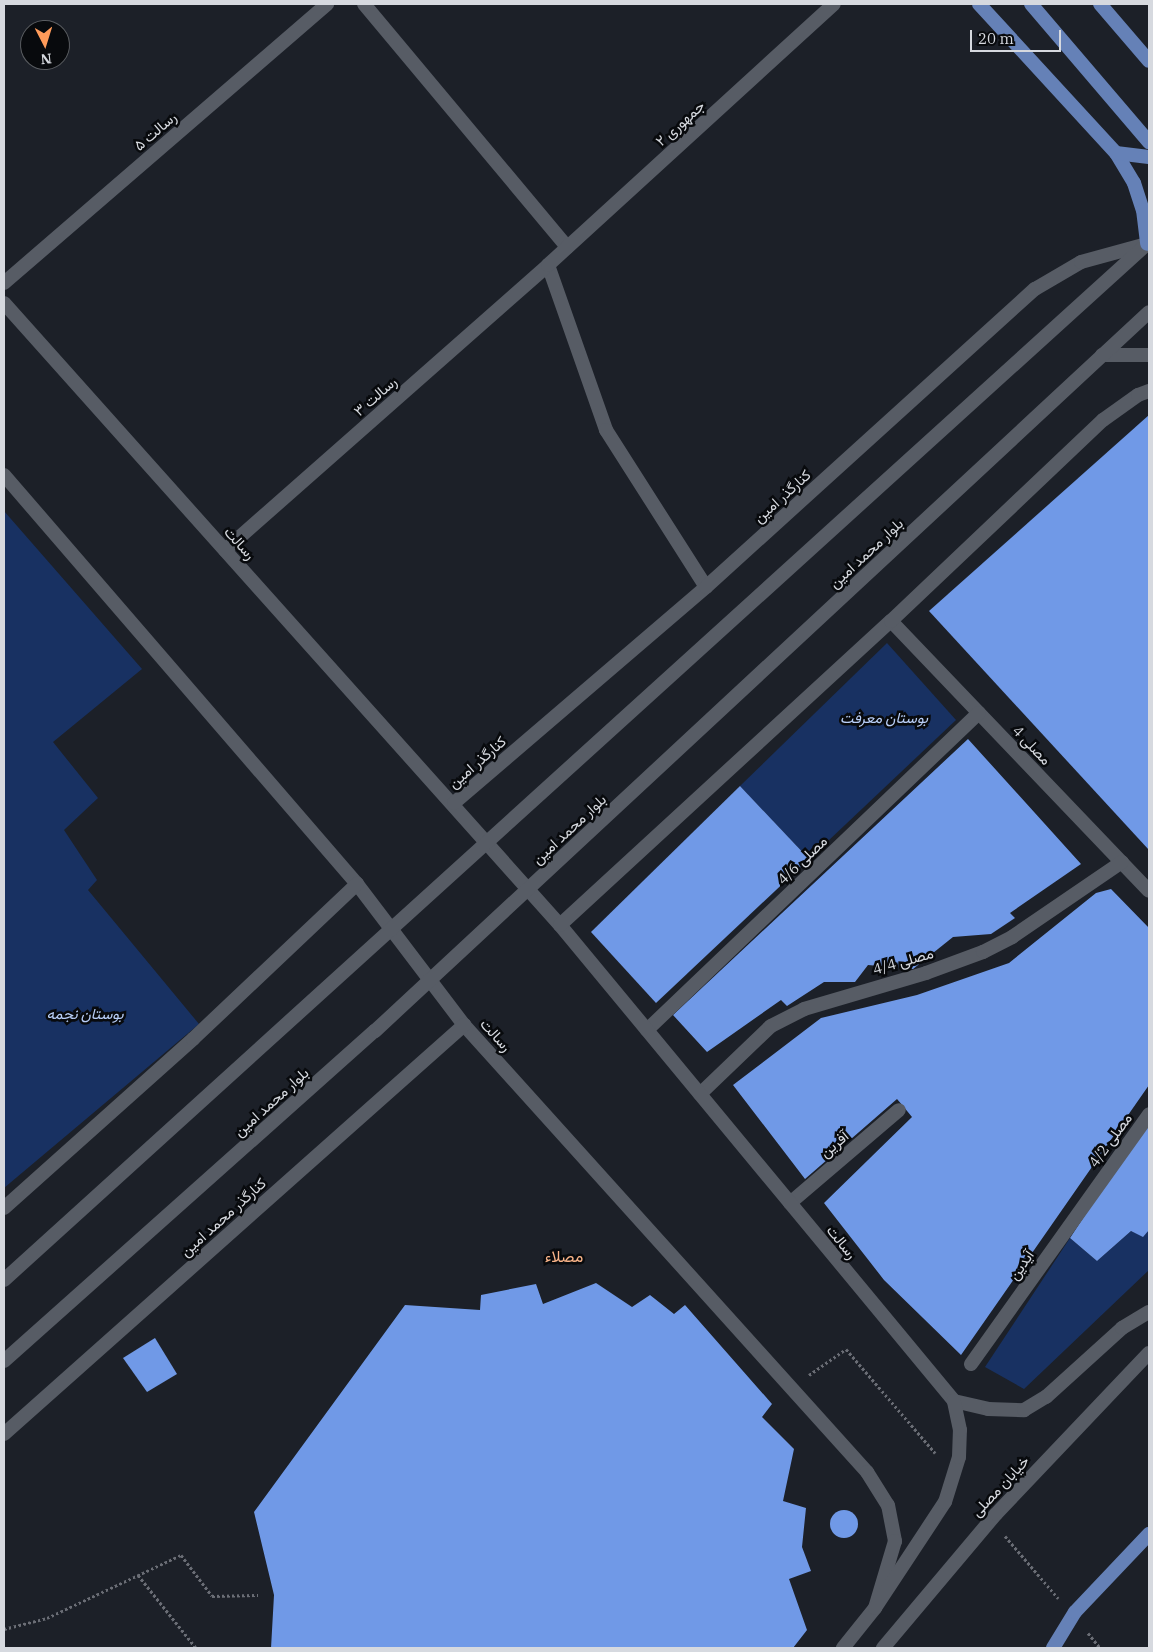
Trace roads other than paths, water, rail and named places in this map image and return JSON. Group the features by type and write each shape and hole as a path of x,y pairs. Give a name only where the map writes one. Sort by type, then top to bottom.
{"main road":[{"path":"979,4 1116,153 1134,182 1143,210 1148,243"},
{"path":"1031,4 1149,142"},
{"path":"1100,4 1149,61"},
{"path":"1116,153 1149,156"},
{"path":"1053,1648 1075,1612 1149,1534"}],"street":[{"name":"رسالت ۵","path":"4,283 326,4"},
{"path":"364,4 567,247"},
{"name":"جمهوری ۲","path":"548,266 834,4"},
{"path":"4,1280 1148,243"},
{"name":"کنارگذر امین","path":"454,803 706,587 1035,289 1080,262 1148,243"},
{"path":"548,266 606,430 706,587"},
{"name":"رسالت ۳","path":"224,550 548,266"},
{"name":"رسالت","path":"4,303 224,550 454,803 560,925 950,1396"},
{"name":"بلوار محمد امین","path":"4,1361 382,1025 1149,312"},
{"path":"1102,356 1149,355"},
{"path":"560,925 891,621 1103,420 1138,395 1149,391"},
{"path":"4,475 357,884 192,1039 4,1208"},
{"name":"مصلی 4","path":"891,621 1149,891"},
{"name":"مصلی 4/6","path":"647,1030 979,713"},
{"name":"مصلی 4/4","path":"700,1094 770,1026 804,1009 926,974 983,952 1012,937 1122,862"},
{"name":"رسالت","path":"357,884 464,1025 867,1472 888,1505 895,1541 875,1608"},
{"name":"کنارگذر محمد امین","path":"4,1434 464,1025"},
{"name":"آفرین","path":"790,1203 899,1110"},
{"name":"مصلی 4/2","path":"1098,1185 1149,1114"},
{"name":"آیدین","path":"971,1364 1098,1185"},
{"path":"950,1396 988,1409 1024,1410 1046,1397 1122,1328 1149,1312"},
{"name":"خیابان مصلی","path":"883,1648 996,1514 1149,1353"},
{"path":"844,1648 875,1608 945,1502 959,1457 960,1430 950,1396"}],"district":[{"name":"مصلاء","path":"564,1256"}],"park label":[{"name":"بوستان معرفت","path":"884,718"},
{"name":"بوستان نجمه","path":"85,1014"}]}
